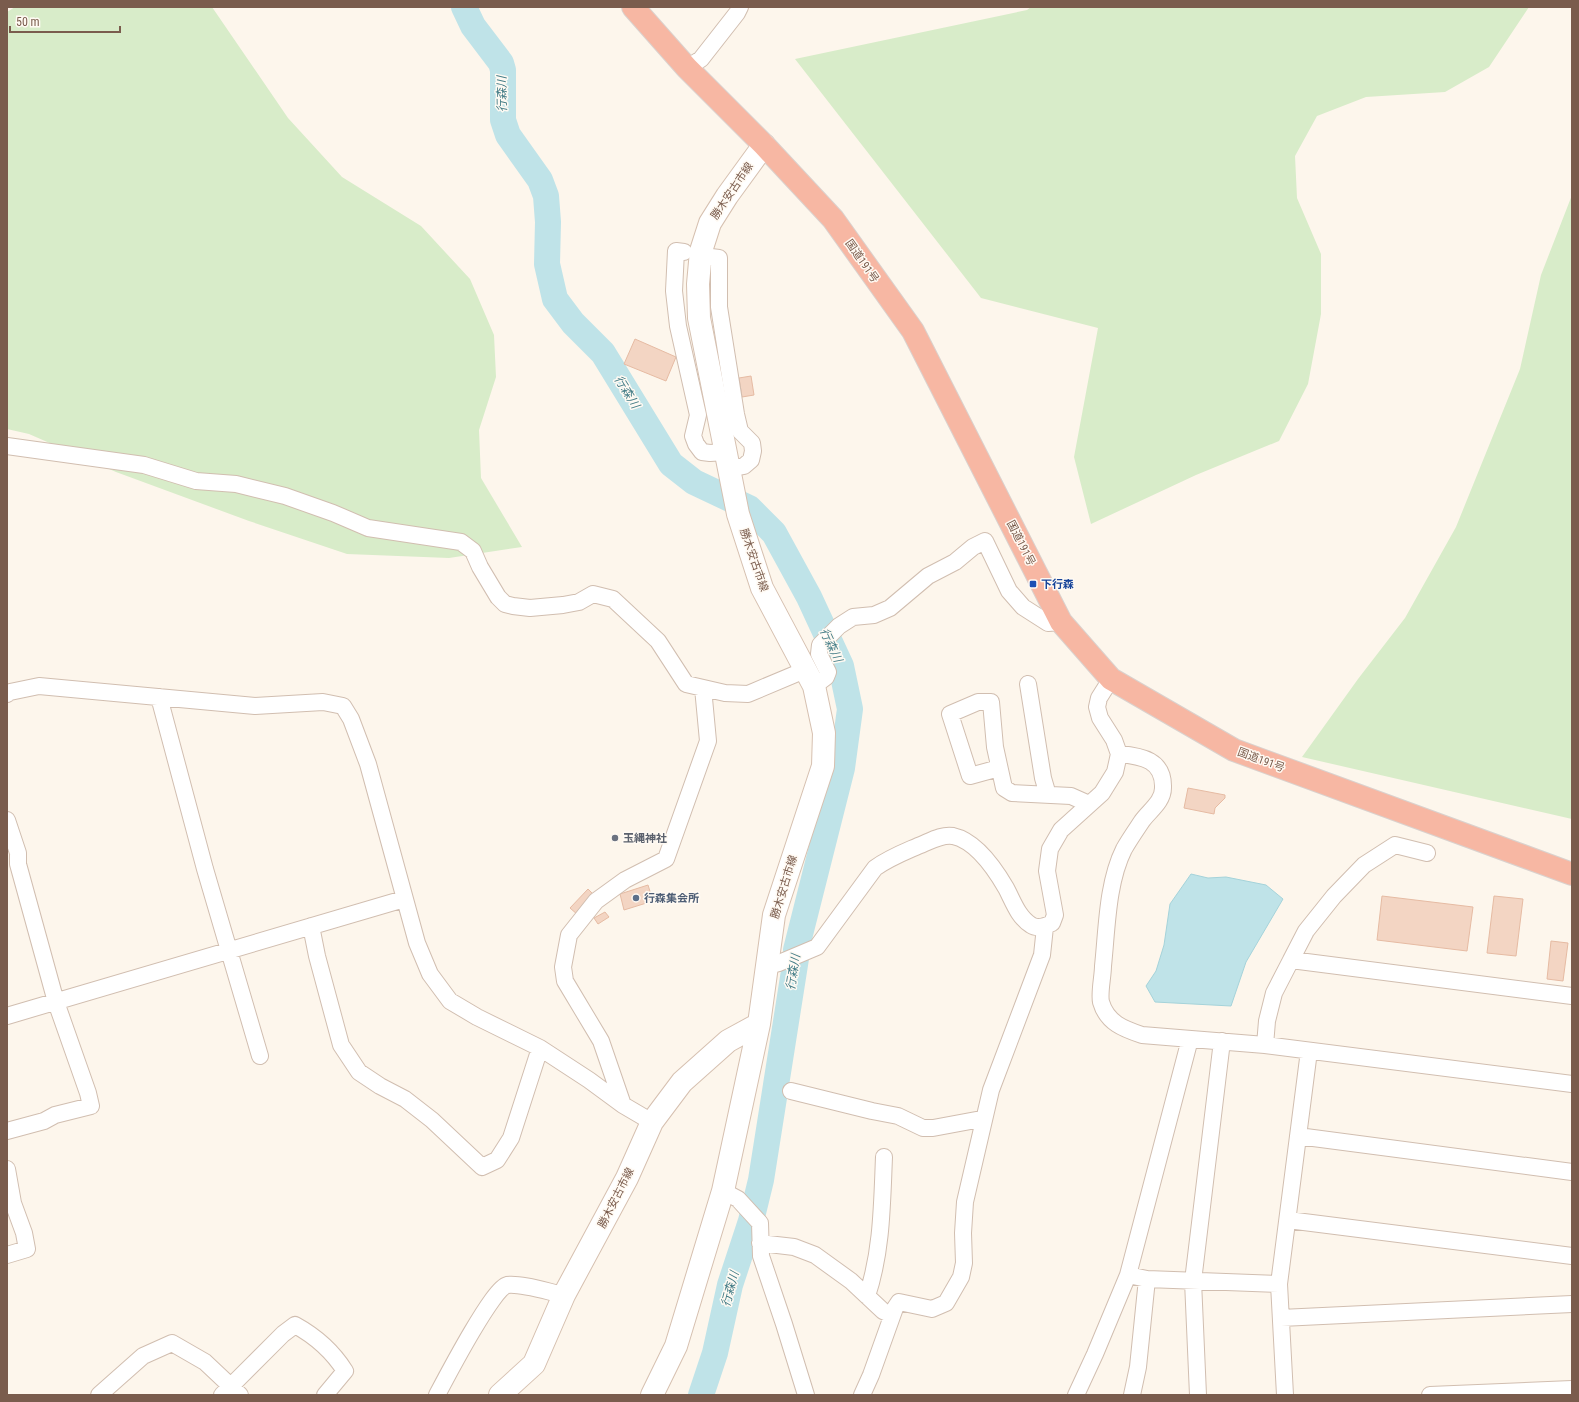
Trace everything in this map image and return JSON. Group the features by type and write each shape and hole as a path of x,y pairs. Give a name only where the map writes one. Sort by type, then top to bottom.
{"highway":[{"name":"国道191号","path":"633,7 687,68 764,145 833,219 912,331 1061,622 1111,679 1234,750 1572,874"}],"main road":[{"name":"勝木安古市線","path":"652,1395 676,1346 732,1196 759,1024 774,915 823,766 824,733 809,678 762,588 738,514 727,465 699,318 698,284 701,251 710,223 727,196 764,145"},
{"name":"勝木安古市線","path":"500,1395 534,1364 564,1295 627,1178 652,1122 682,1082 728,1041 759,1024"}],"street":[{"path":"687,68 701,59 737,13 740,7"},
{"path":"684,252 676,251 674,291 678,326 698,414 693,436 696,444 702,452 710,454 727,465 744,466 751,460 753,451 752,443 740,431 736,414 719,307 719,258 711,257"},
{"path":"7,446 144,465 196,480 236,484 285,496 333,513 368,528 460,542 473,552 498,597 505,604 530,608 563,605 579,602 593,594 602,595 613,599 658,641 686,684 725,693 748,694 809,678 826,677 828,672 818,654 820,645 839,626 853,617 874,615 890,608 928,576 955,562 973,547 985,541 1009,591 1023,607 1048,623 1061,622"},
{"path":"767,966 780,963 817,946 875,868 888,858 940,837 952,836 964,841 981,853 996,872 1020,916 1033,926 1045,927 1052,923 1055,915 1047,871 1050,849 1061,830 1102,793 1115,772 1119,754 1114,740 1100,718 1097,707 1098,698 1111,679"},
{"path":"1028,684 1043,778 1048,795"},
{"path":"7,694 10,692 39,686 255,706 323,702 344,706 351,719 368,764 404,899 417,943 430,974 450,1001 477,1017 540,1048 589,1080 623,1105 652,1122"},
{"path":"623,1105 601,1041 565,981 563,967 569,935 596,901 625,880 666,859 708,741 703,688"},
{"path":"159,697 206,869 260,1056"},
{"path":"1000,768 970,776 950,714 978,702 991,702 995,747 1000,768 1004,788 1012,793 1071,796 1089,804"},
{"path":"1119,754 1137,755 1153,762 1162,776 1163,790 1159,802 1142,821 1124,850 1113,883 1101,1002 1110,1020 1124,1030 1142,1035 1309,1050 1572,1084"},
{"path":"7,820 18,853 18,864 56,1002 88,1093 91,1106 55,1115 44,1121 7,1131"},
{"path":"1265,1045 1267,1021 1274,993 1306,932 1334,896 1364,864 1396,846 1427,853"},
{"path":"7,1016 404,899"},
{"path":"311,926 317,956 341,1045 359,1072 380,1086 405,1099 432,1120 482,1167 497,1160 510,1138 540,1048"},
{"path":"862,1395 871,1375 894,1308 899,1302 932,1309 946,1303 961,1277 964,1262 962,1233 965,1202 991,1090 1042,955 1045,927"},
{"path":"1291,960 1572,996"},
{"path":"1076,1395 1128,1275 1190,1039"},
{"path":"1198,1395 1193,1281 1222,1041"},
{"path":"1285,1395 1279,1284 1309,1050"},
{"path":"790,1091 898,1116 923,1128 933,1128 976,1120 984,1120"},
{"path":"1298,1136 1572,1172"},
{"path":"867,1296 874,1276 881,1228 884,1158"},
{"path":"7,1169 14,1203 27,1249 7,1255"},
{"path":"732,1196 760,1223 761,1256 806,1395"},
{"path":"1288,1220 1572,1256"},
{"path":"760,1243 794,1246 815,1255 851,1281 883,1311 892,1315"},
{"path":"1128,1275 1147,1279 1279,1284"},
{"path":"1132,1395 1138,1367 1147,1279"},
{"path":"437,1395 457,1357 496,1294 505,1286 515,1285 564,1295"},
{"path":"1281,1318 1572,1304"},
{"path":"99,1395 143,1356 172,1343 205,1362 231,1392 283,1334 295,1325 311,1334 336,1356 345,1371 325,1395"},
{"path":"1430,1395 1572,1389"}],"green space":[{"path":"15,7 212,7 288,118 342,177 421,226 470,279 494,335 496,377 479,430 481,478 522,547 449,558 347,554 249,521 116,472 29,434 7,429 7,12"},
{"path":"1031,7 1529,7 1489,67 1445,92 1366,97 1317,116 1295,156 1297,198 1321,254 1321,314 1308,384 1279,441 1196,475 1091,524 1074,457 1098,328 981,298 795,59 1027,10"},
{"path":"1572,195 1572,819 1302,757 1358,679 1405,618 1456,527 1520,369 1541,275"}],"water":[{"path":"1191,874 1208,878 1226,877 1266,885 1283,899 1246,962 1231,1006 1155,1002 1146,986 1156,971 1164,945 1170,904"}],"building":[{"path":"635,339 676,357 666,381 624,364"},
{"path":"751,376 754,395 742,397 739,378"},
{"path":"1188,788 1225,795 1225,798 1215,808 1214,814 1184,808"},
{"name":"行森集会所","path":"648,885 653,901 624,910 620,894"},
{"path":"588,889 595,896 578,915 570,908"},
{"path":"1382,896 1473,907 1467,951 1377,940"},
{"path":"1494,896 1523,899 1516,956 1487,953"},
{"path":"605,912 609,917 598,924 594,918"},
{"path":"1551,941 1568,943 1563,981 1547,979"}],"waterway":[{"name":"行森川","path":"464,7 473,26 501,63 503,70 503,120 508,135 540,180 546,196 548,222 547,264 555,299 573,323 603,353 671,464 694,482 749,508 774,533 809,597 841,666 850,709 842,768 796,950 797,952 761,1180 751,1221 730,1285 715,1353 701,1395"}],"place":[{"name":"下行森","path":"1033,584"},
{"name":"玉縄神社","path":"615,838"},
{"name":"行森集会所","path":"636,898"}]}
